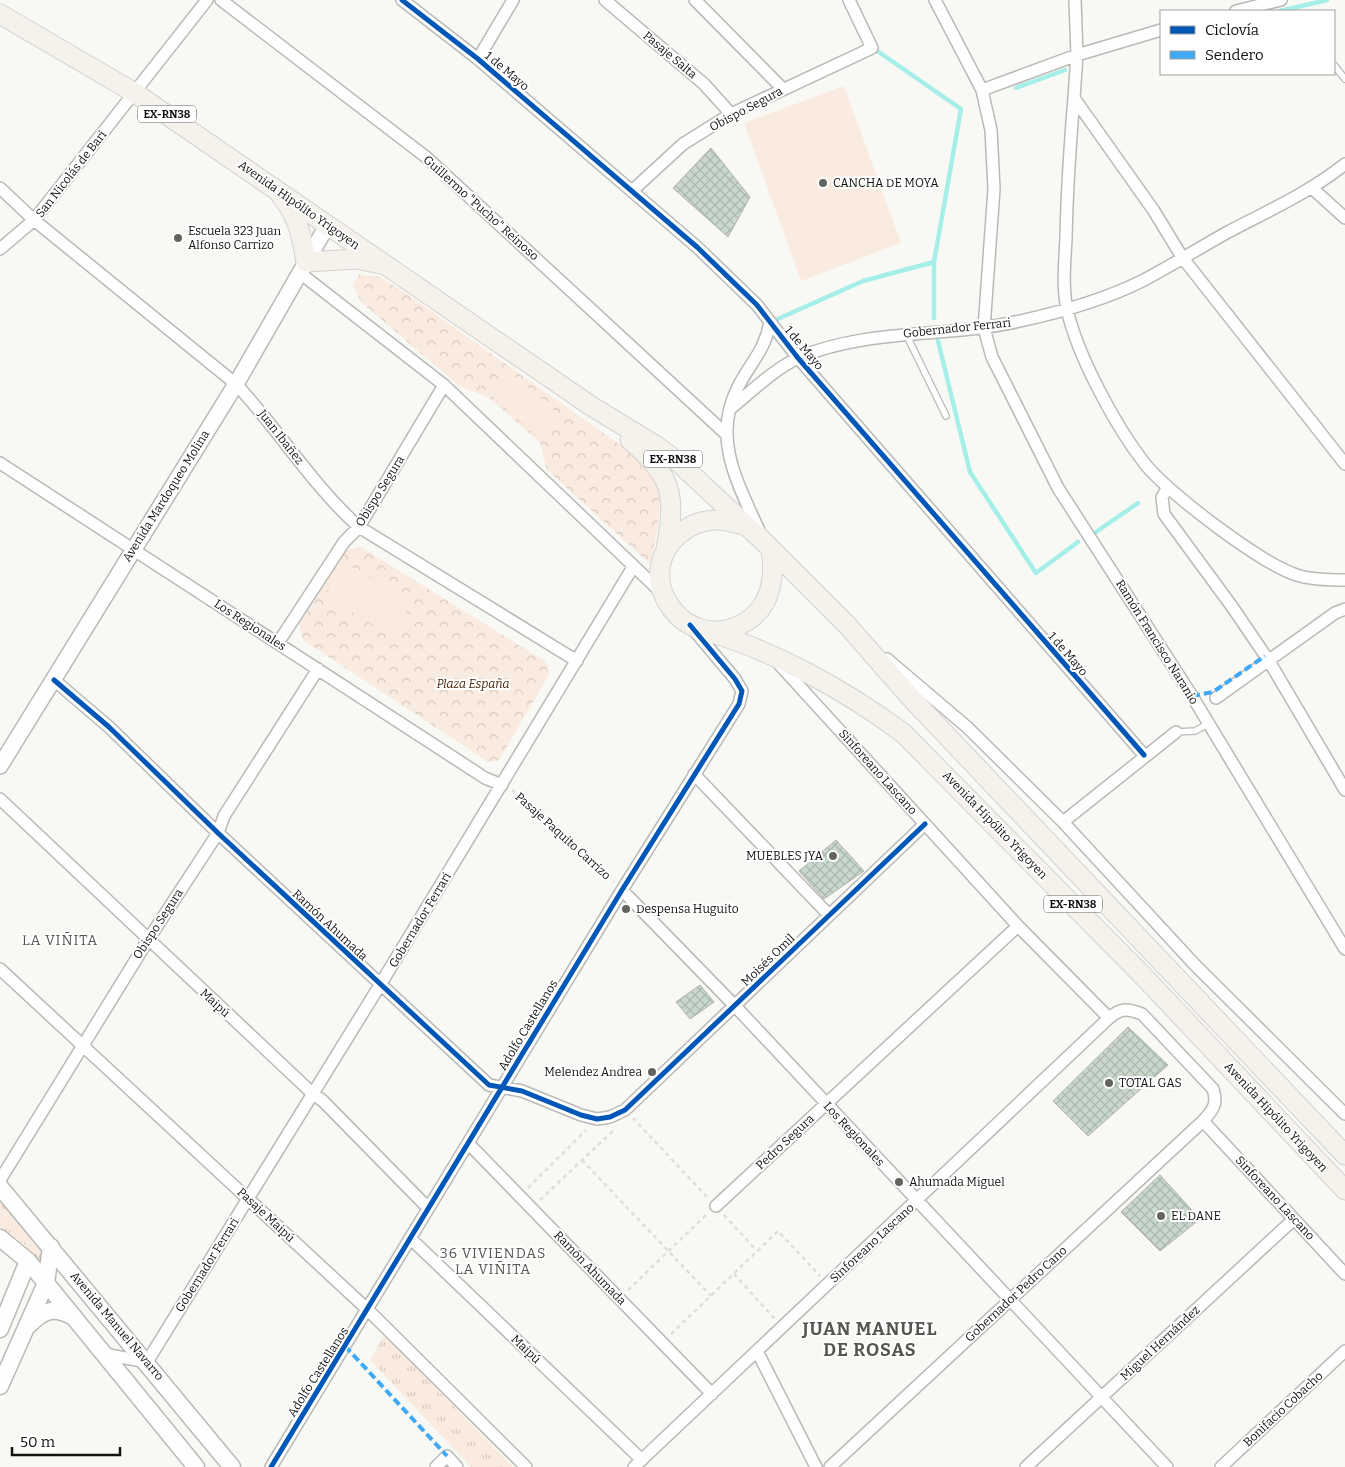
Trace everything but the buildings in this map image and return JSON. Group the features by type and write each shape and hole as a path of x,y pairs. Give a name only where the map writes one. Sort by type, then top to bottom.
{"main road":[{"name":"Avenida Hipólito Yrigoyen","path":"0,14 135,93 591,406 655,445 744,525"},
{"path":"273,186 290,207 302,234 303,268 356,259 387,266"},
{"name":"Avenida Hipólito Yrigoyen","path":"591,406 647,455 662,472 670,492 671,521 666,550"},
{"name":"EX-RN38","path":"697,628 674,612 663,594 660,567 666,550 682,532 704,521 720,520 744,525 767,545"},
{"name":"Avenida Hipólito Yrigoyen","path":"767,545 848,626 911,698 1345,1155"},
{"path":"697,628 730,629 753,617 764,603 771,586 774,569 767,545"},
{"name":"Avenida Hipólito Yrigoyen","path":"697,628 734,639 771,655 881,717 924,752 1147,980 1345,1190"},
{"name":"Avenida Manuel Navarro","path":"0,1187 147,1362 232,1467"},
{"path":"0,1238 28,1261 196,1467"},
{"path":"0,1386 46,1283 51,1247"},
{"path":"0,1329 28,1261"},
{"path":"28,1325 41,1313 52,1310 74,1317"}],"street":[{"name":"San Nicolás de Bari","path":"0,249 34,220 207,0"},
{"name":"Guillermo \"Pucho\" Reinoso","path":"220,0 426,157 726,434"},
{"name":"1 de Mayo","path":"402,0 478,60 633,190 728,275 1144,755"},
{"path":"478,60 513,0"},
{"name":"Pasaje Salta","path":"605,0 704,84 731,114"},
{"path":"695,0 783,89"},
{"name":"Obispo Segura","path":"633,190 683,144 731,114 872,48 849,0"},
{"name":"Ramón Francisco Naranio","path":"935,0 982,90 991,130 994,189 984,328 992,357 1058,488 1208,724 1345,949"},
{"path":"1075,0 1077,55 1067,184 1064,286 1067,310 1081,348 1101,392 1145,464 1190,506 1280,568 1299,576 1345,580"},
{"path":"1240,10 1281,0"},
{"path":"982,90 1077,55 1160,30"},
{"path":"1074,98 1154,210 1182,257 1345,464"},
{"name":"Gobernador Ferrari","path":"730,409 769,376 798,358 817,351 886,335 984,328 1067,310 1142,281 1182,257 1312,188 1345,164"},
{"name":"Juan Ibañez","path":"0,188 34,220 236,384 261,411 335,506 360,527 577,661"},
{"path":"1312,188 1345,218"},
{"name":"Avenida Mardoqueo Molina","path":"1,762 54,680 236,384 328,224"},
{"path":"303,268 444,385 663,594"},
{"path":"767,545 734,472 726,447 726,434 730,409 737,388 764,346 770,322"},
{"name":"Obispo Segura","path":"278,643 344,542 360,527 444,385"},
{"name":"Los Regionales","path":"0,463 485,778 502,785"},
{"path":"1168,487 1162,497 1164,514 1233,608 1268,661 1345,790"},
{"name":"Gobernador Ferrari","path":"147,1362 380,985 633,567"},
{"path":"1216,698 1335,613 1345,609"},
{"path":"848,626 966,726 1063,822 1195,965 1345,1114"},
{"name":"Adolfo Castellanos","path":"271,1467 622,890 739,704 742,691 697,628"},
{"name":"Sinforeano Lascano","path":"771,655 1018,926 1109,1018"},
{"name":"Obispo Segura","path":"0,1180 148,940 218,833 224,816 318,669"},
{"name":"Ramón Ahumada","path":"54,680 109,727 218,833 489,1085 522,1091 581,1115 597,1119"},
{"path":"1063,822 1144,755 1176,732"},
{"path":"694,774 828,914"},
{"name":"Maipú","path":"0,799 148,940 312,1093 323,1101 428,1208"},
{"name":"Moisés Omil","path":"625,1110 735,1006 828,914 925,824"},
{"name":"Los Regionales","path":"622,890 735,1006 1167,1467"},
{"name":"Pedro Segura","path":"716,1206 1018,926"},
{"path":"1335,934 1345,928"},
{"name":"Pasaje Maipú","path":"0,969 368,1310 526,1467"},
{"name":"Sinforeano Lascano","path":"638,1463 1119,1010 1130,1009 1142,1014 1213,1089 1217,1100 1214,1109 1203,1121 1345,1274"},
{"path":"597,1119 610,1117 625,1110"},
{"name":"Gobernador Pedro Cano","path":"830,1467 1203,1121"},
{"name":"Ramón Ahumada","path":"468,1143 712,1394"},
{"name":"Miguel Hernández","path":"1026,1467 1294,1219"},
{"name":"Maipú","path":"410,1238 638,1463"},
{"path":"758,1351 816,1467"},
{"name":"Bonifacio Cobacho","path":"1221,1467 1345,1351"},
{"path":"104,1354 147,1362"},
{"path":"436,1467 447,1456 457,1467"}],"lane":[{"path":"1335,66 1345,79"},
{"path":"906,334 946,416"},
{"path":"1176,732 1195,731 1208,724"}],"path":[{"path":"532,1208 621,1123 625,1110 758,1251"},
{"path":"520,1196 597,1119"},
{"path":"582,1160 711,1296"},
{"path":"619,1298 716,1206"},
{"path":"662,1342 778,1231 828,1284"},
{"path":"734,1274 782,1327"}],"green space":[{"name":"CANCHA DE MOYA","path":"844,86 901,243 801,281 744,123"},
{"path":"359,275 378,276 407,294 619,444 645,467 654,481 658,492 659,504 658,528 650,564 547,470 540,443 488,397 459,386 361,302 353,285"},
{"path":"510,372 559,415 539,438 490,394"},
{"name":"Plaza España","path":"361,547 546,662 549,675 499,760 488,762 303,640 299,624 347,549"},
{"path":"345,563 412,602 392,636 325,596"},
{"path":"0,1200 44,1253 42,1267 24,1244 0,1227"},
{"path":"384,1335 513,1467 471,1467 370,1360"}],"waterway":[{"path":"1284,10 1327,0"},
{"path":"873,48 961,109 934,262 934,318"},
{"path":"1016,88 1065,70"},
{"path":"771,322 863,281 934,262"},
{"path":"938,341 970,472 1036,573 1078,542"},
{"path":"1096,532 1138,503"}],"marked path":[{"path":"1192,696 1213,692 1265,656"},
{"path":"345,1346 447,1456"}],"cycle path":[{"path":"402,0 478,59 697,247 757,305 798,358 1144,755"},
{"path":"271,1467 622,890 739,704 742,691 735,679 690,625"},
{"path":"54,680 109,727 218,833 489,1085 522,1091 581,1115 597,1119 610,1117 625,1110 925,824"}],"place":[{"name":"CANCHA DE MOYA","path":"823,183"},
{"name":"Escuela 323 Juan Alfonso Carrizo","path":"178,238"},
{"name":"MUEBLES JYA","path":"833,856"},
{"name":"Despensa Huguito","path":"626,909"},
{"name":"Melendez Andrea","path":"652,1072"},
{"name":"TOTAL GAS","path":"1109,1083"},
{"name":"Ahumada Miguel","path":"899,1182"},
{"name":"EL DANE","path":"1161,1216"}],"district":[{"name":"LA VIÑITA","path":"60,940"},
{"name":"36 VIVIENDAS LA VIÑITA","path":"493,1262"},
{"name":"JUAN MANUEL DE ROSAS","path":"870,1339"}]}
